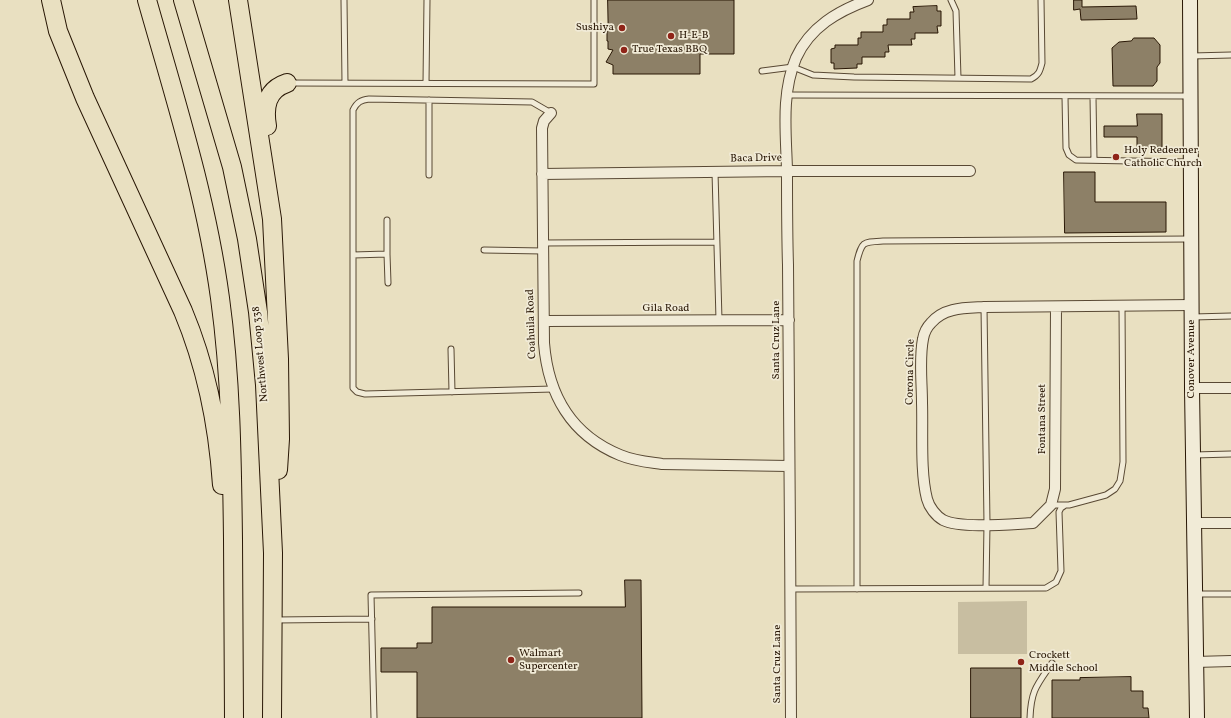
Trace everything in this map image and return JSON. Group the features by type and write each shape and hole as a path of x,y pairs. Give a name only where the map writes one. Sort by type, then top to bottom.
{"highway":[{"path":"51,0 58,31 85,98 184,311 194,336 210,396 222,477 234,687"},
{"path":"147,0 199,186 214,259 224,326 232,445 234,718"},
{"name":"Northwest Loop 338","path":"183,0 232,168 242,210 254,276 261,334 264,378 272,552 272,718"},
{"path":"238,0 272,219 277,316 280,439 272,552"},
{"path":"277,316 282,276 277,193 265,109 266,103 272,93 287,83"}],"street":[{"name":"Santa Cruz Lane","path":"791,718 786,95 793,67 802,46 810,35 841,11 868,0"},
{"name":"Conover Avenue","path":"1190,0 1194,594 1197,718"},
{"name":"Coahuila Road","path":"551,113 544,121 542,128 545,361 553,389 570,419 585,434 602,446 621,456 641,461 662,464 789,466"},
{"name":"Baca Drive","path":"542,174 787,171 970,171"},
{"name":"Corona Circle","path":"1051,506 1034,523 987,524 965,524 943,520 930,507 924,486 922,359 923,338 931,322 938,316 956,309 984,307 1122,306 1192,311"},
{"name":"Fontana Street","path":"1051,506 1055,489 1056,307"},
{"name":"Gila Road","path":"544,321 788,320"},
{"path":"1192,388 1231,388"},
{"path":"1194,523 1231,523"},
{"path":"1195,662 1231,661"}],"lane":[{"path":"344,0 345,83"},
{"path":"426,83 427,0"},
{"path":"287,83 594,84 594,0"},
{"path":"951,0 956,11 958,78"},
{"path":"762,71 793,67 812,75 854,77 1031,79 1038,76 1042,62 1041,0"},
{"path":"1191,56 1231,55"},
{"path":"786,95 1065,97 1191,96"},
{"path":"1065,97 1066,148 1069,155 1076,160 1191,162"},
{"path":"1093,97 1094,160"},
{"path":"551,113 532,102 369,99 361,100 356,104 353,110 353,388 357,392 364,394 553,389"},
{"path":"429,175 430,100"},
{"path":"715,172 718,320"},
{"path":"387,220 388,283"},
{"path":"857,589 856,261 860,248 866,242 883,241 1192,239"},
{"path":"484,250 716,242"},
{"path":"353,255 387,254"},
{"path":"1051,506 1069,506 1106,495 1115,488 1120,481 1123,462 1122,306"},
{"path":"984,307 987,524 986,588"},
{"path":"1192,311 1231,316"},
{"path":"451,349 452,392"},
{"path":"1193,455 1231,454"},
{"path":"790,589 1046,588 1056,582 1060,571 1059,512 1064,506"},
{"path":"374,718 371,595 579,593"},
{"path":"1194,594 1231,594"},
{"path":"272,621 372,619"},
{"path":"1030,718 1034,689 1052,663"}],"shaded area":[{"path":"1027,601 1027,654 958,654 958,602"}],"building":[{"name":"H-E-B","path":"608,0 734,0 734,54 700,54 700,74 613,74 613,65 606,62 613,50 608,49 607,41"},
{"path":"1074,0 1082,0 1082,7 1136,6 1137,19 1081,20 1080,9 1074,10"},
{"path":"937,6 937,11 941,11 941,26 937,26 938,33 915,33 915,39 911,39 912,45 888,45 889,52 885,52 885,57 862,57 862,64 857,64 857,68 834,69 834,63 831,63 831,49 835,48 835,45 858,45 858,38 861,38 861,32 883,32 883,25 887,25 887,19 910,19 910,12 914,12 913,7"},
{"path":"1134,38 1154,38 1160,45 1160,63 1157,67 1157,81 1153,86 1113,86 1112,48 1119,42 1131,41"},
{"path":"1137,114 1162,114 1162,147 1137,147 1137,137 1104,137 1104,126 1137,126"},
{"path":"1064,172 1095,172 1095,202 1166,202 1166,232 1065,233"},
{"name":"Walmart Supercenter","path":"625,580 641,580 642,718 417,718 417,672 381,672 381,648 417,648 417,643 432,643 432,607 625,607"},
{"path":"971,668 1021,668 1021,718 971,718"},
{"path":"1131,677 1131,691 1143,691 1143,708 1148,708 1149,718 1052,718 1052,680"}],"place":[{"name":"Sushiya","path":"622,28"},
{"name":"H-E-B","path":"671,36"},
{"name":"True Texas BBQ","path":"624,50"},
{"name":"Holy Redeemer Catholic Church","path":"1116,157"},
{"name":"Walmart Supercenter","path":"511,660"},
{"name":"Crockett Middle School","path":"1021,662"}]}
